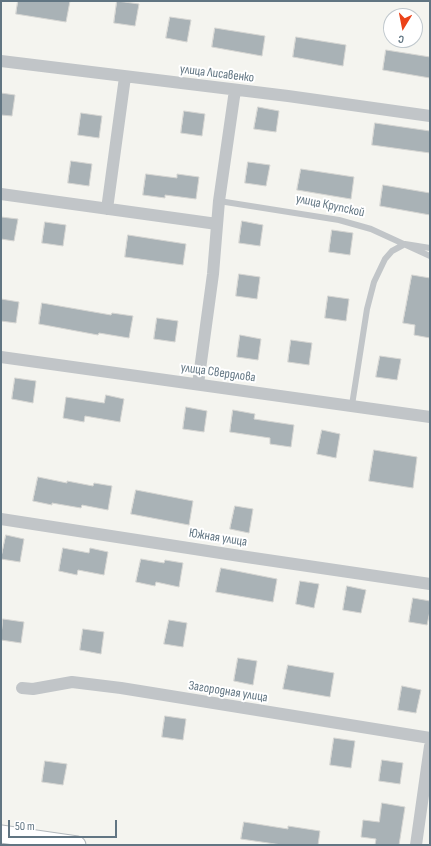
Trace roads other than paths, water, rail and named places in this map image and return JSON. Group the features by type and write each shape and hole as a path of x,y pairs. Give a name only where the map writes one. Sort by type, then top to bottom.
{"street":[{"name":"улица Лисавенко","path":"1,61 430,116"},
{"path":"107,209 125,77"},
{"path":"198,384 214,274 219,201 235,90"},
{"path":"1,194 217,224"},
{"name":"улица Свердлова","path":"1,357 430,417"},
{"name":"Южная улица","path":"1,519 430,584"},
{"name":"Загородная улица","path":"22,688 33,689 72,682 121,688 430,738"},
{"path":"416,845 430,746"},
{"path":"1,834 77,845"}],"lane":[{"name":"улица Крупской","path":"219,201 339,220 371,229 430,256"},
{"path":"352,405 367,309 374,282 384,259 392,251 404,244 430,248"}]}
